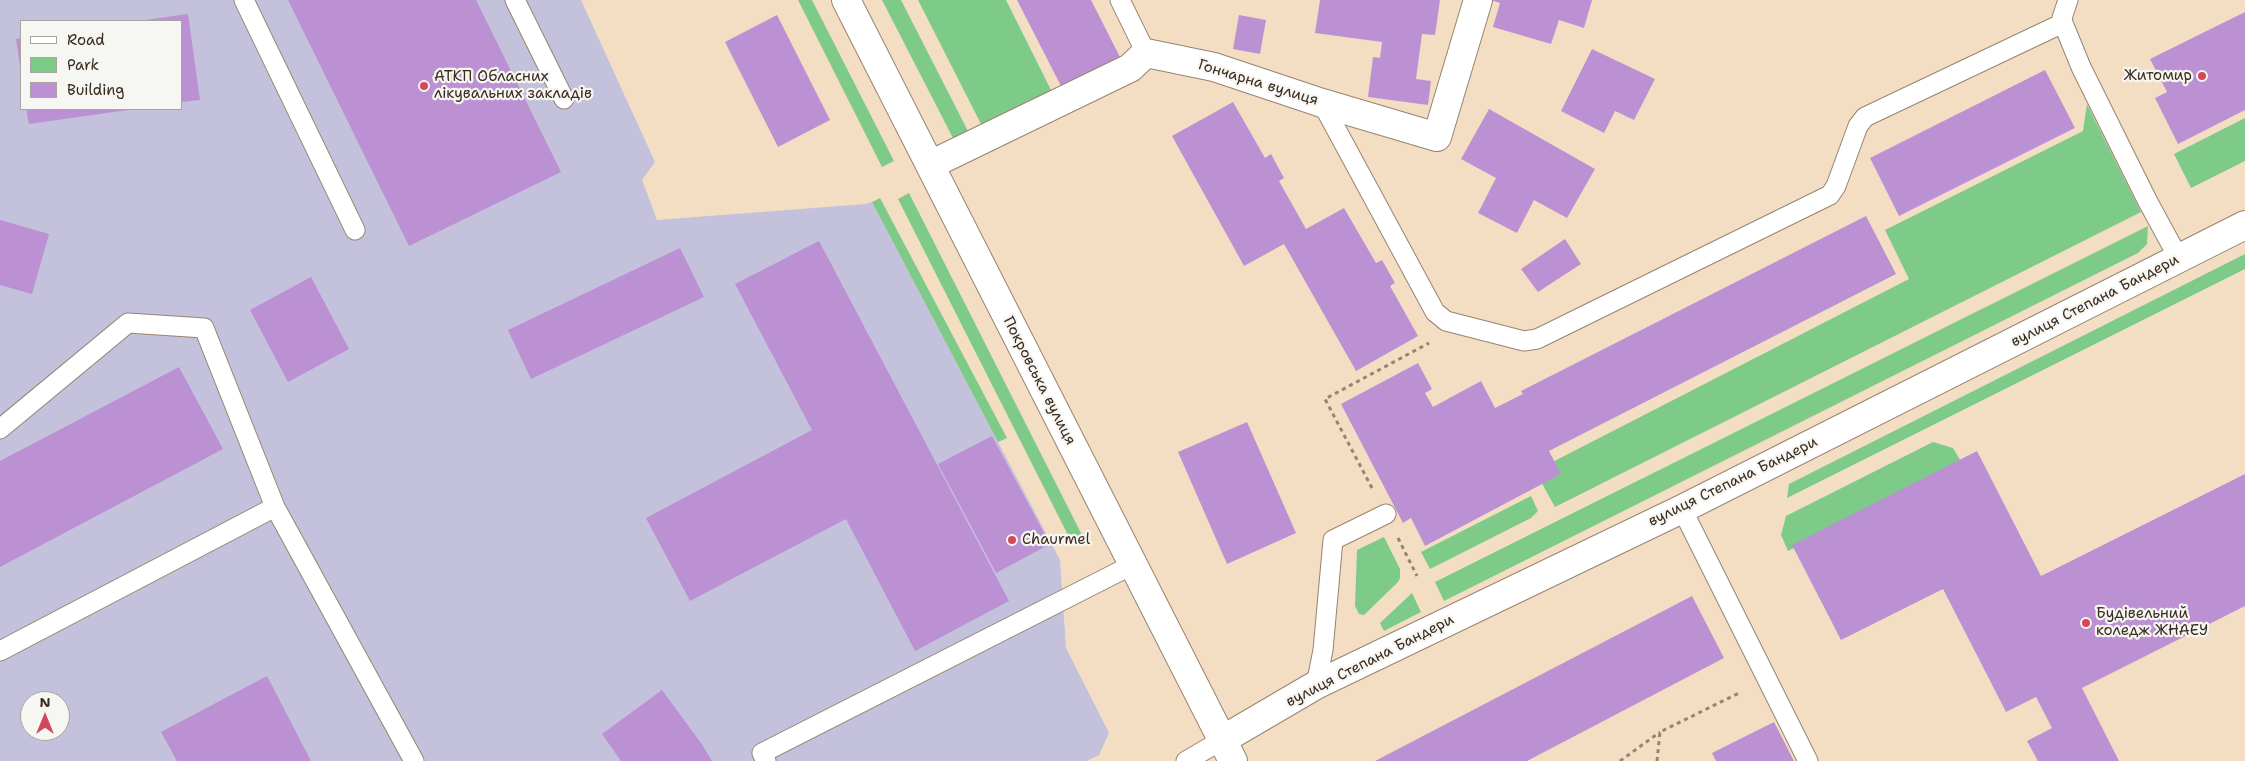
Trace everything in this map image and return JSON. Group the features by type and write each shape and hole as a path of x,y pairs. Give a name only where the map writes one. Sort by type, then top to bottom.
{"main road":[{"name":"Покровська вулиця","path":"846,0 1132,565 1228,750"},
{"name":"Гончарна вулиця","path":"1146,53 1214,67 1322,103 1437,137 1478,0"},
{"path":"930,165 1130,68 1146,53"},
{"name":"вулиця Степана Бандери","path":"1228,750 1316,685 1682,509 2245,226"}],"lane":[{"path":"244,0 355,230"},
{"path":"515,0 564,99"},
{"path":"1120,0 1146,53"},
{"path":"2068,0 2062,18 2081,67 2179,259"},
{"path":"1322,103 1435,312 1446,321 1524,341 1537,340 1830,195 1836,186 1858,126 1865,117 2063,23"},
{"path":"0,429 128,323 204,328 275,507 414,761"},
{"path":"0,651 275,507"},
{"path":"1682,509 1808,761"},
{"path":"1316,685 1323,650 1333,540 1386,514"},
{"path":"766,761 762,753 1132,565"},
{"path":"1186,761 1228,750"}],"path":[{"path":"1417,576 1325,399 1462,325"},
{"path":"1620,761 1660,732 1766,679"},
{"path":"1657,761 1660,732"}],"shaded area":[{"path":"0,0 581,0 655,162 642,180 657,220 872,202 1060,560 1066,648 1109,733 1099,755 1087,761 0,761"}],"green space":[{"path":"798,0 812,0 894,161 882,167"},
{"path":"882,0 901,0 969,133 954,140"},
{"path":"918,0 1006,0 1053,94 982,126"},
{"path":"2087,104 2141,212 1555,507 1535,471 1909,279 1885,230 2083,131"},
{"path":"2245,118 2245,161 2191,188 2174,154"},
{"path":"909,193 1084,539 1073,545 898,199"},
{"path":"880,198 1007,438 998,442 872,202"},
{"path":"2148,226 2147,244 2138,253 1444,601 1435,582"},
{"path":"2245,254 2245,269 1787,498 1789,484"},
{"path":"1933,442 1953,448 1962,463 1788,551 1781,535 1786,516"},
{"path":"1531,496 1538,511 1531,518 1430,569 1421,552"},
{"path":"1384,537 1400,569 1400,578 1364,615 1359,614 1355,606 1357,550"},
{"path":"1412,593 1421,612 1384,631 1380,623"}],"building":[{"name":"АТКП Обласних лікувальних закладів","path":"288,0 476,0 561,172 409,246"},
{"path":"1017,0 1091,0 1122,61 1063,90"},
{"path":"1320,0 1440,0 1435,35 1422,34 1416,79 1431,81 1428,105 1368,97 1373,57 1380,58 1382,42 1315,33"},
{"path":"1491,0 1592,0 1584,28 1559,20 1551,44 1493,27 1500,3"},
{"name":"Житомир","path":"2245,12 2245,110 2178,144 2155,98 2167,92 2150,59"},
{"path":"188,14 200,100 182,102 182,20 145,20"},
{"path":"777,15 830,120 778,147 725,42"},
{"path":"1239,15 1266,20 1260,54 1233,49"},
{"path":"20,38 20,66 16,39"},
{"path":"1592,49 1655,79 1634,120 1615,111 1604,133 1561,111"},
{"path":"2045,70 2075,128 1899,216 1870,158"},
{"path":"1233,102 1265,158 1271,154 1284,178 1279,181 1306,229 1344,208 1376,263 1382,260 1395,283 1390,286 1418,336 1356,371 1284,244 1244,266 1172,136"},
{"path":"1489,109 1595,169 1567,218 1534,200 1517,233 1478,213 1496,178 1461,159"},
{"path":"26,110 128,110 29,124"},
{"path":"1866,216 1896,274 1549,451 1561,474 1425,546 1411,518 1403,523 1341,404 1418,363 1432,389 1425,393 1433,407 1481,381 1495,408 1523,394 1521,391"},
{"path":"0,220 49,234 32,294 0,285"},
{"path":"1565,239 1581,264 1538,292 1521,269"},
{"path":"819,241 1009,601 915,651 846,519 690,601 646,518 812,430 735,284"},
{"path":"680,248 704,297 531,379 508,330"},
{"path":"311,277 349,349 288,382 250,310"},
{"path":"179,367 223,449 0,567 0,461"},
{"path":"1247,422 1296,533 1227,564 1178,452"},
{"path":"992,436 1050,544 996,573 938,464"},
{"name":"Будівельний коледж ЖНАЕУ","path":"1977,451 2041,576 2245,474 2245,606 2082,688 2119,761 2038,761 2027,741 2052,728 2036,697 2006,712 1943,589 1841,640 1792,545"},
{"path":"1692,596 1724,658 1527,761 1375,761"},
{"path":"267,676 311,761 177,761 161,732"},
{"path":"662,690 712,761 621,761 602,734"},
{"path":"1774,722 1794,761 1716,761 1712,753"}],"place":[{"name":"Житомир","path":"2202,76"},
{"name":"АТКП Обласних лікувальних закладів","path":"424,86"},
{"name":"Chaurmel","path":"1012,540"},
{"name":"Будівельний коледж ЖНАЕУ","path":"2086,623"}]}
